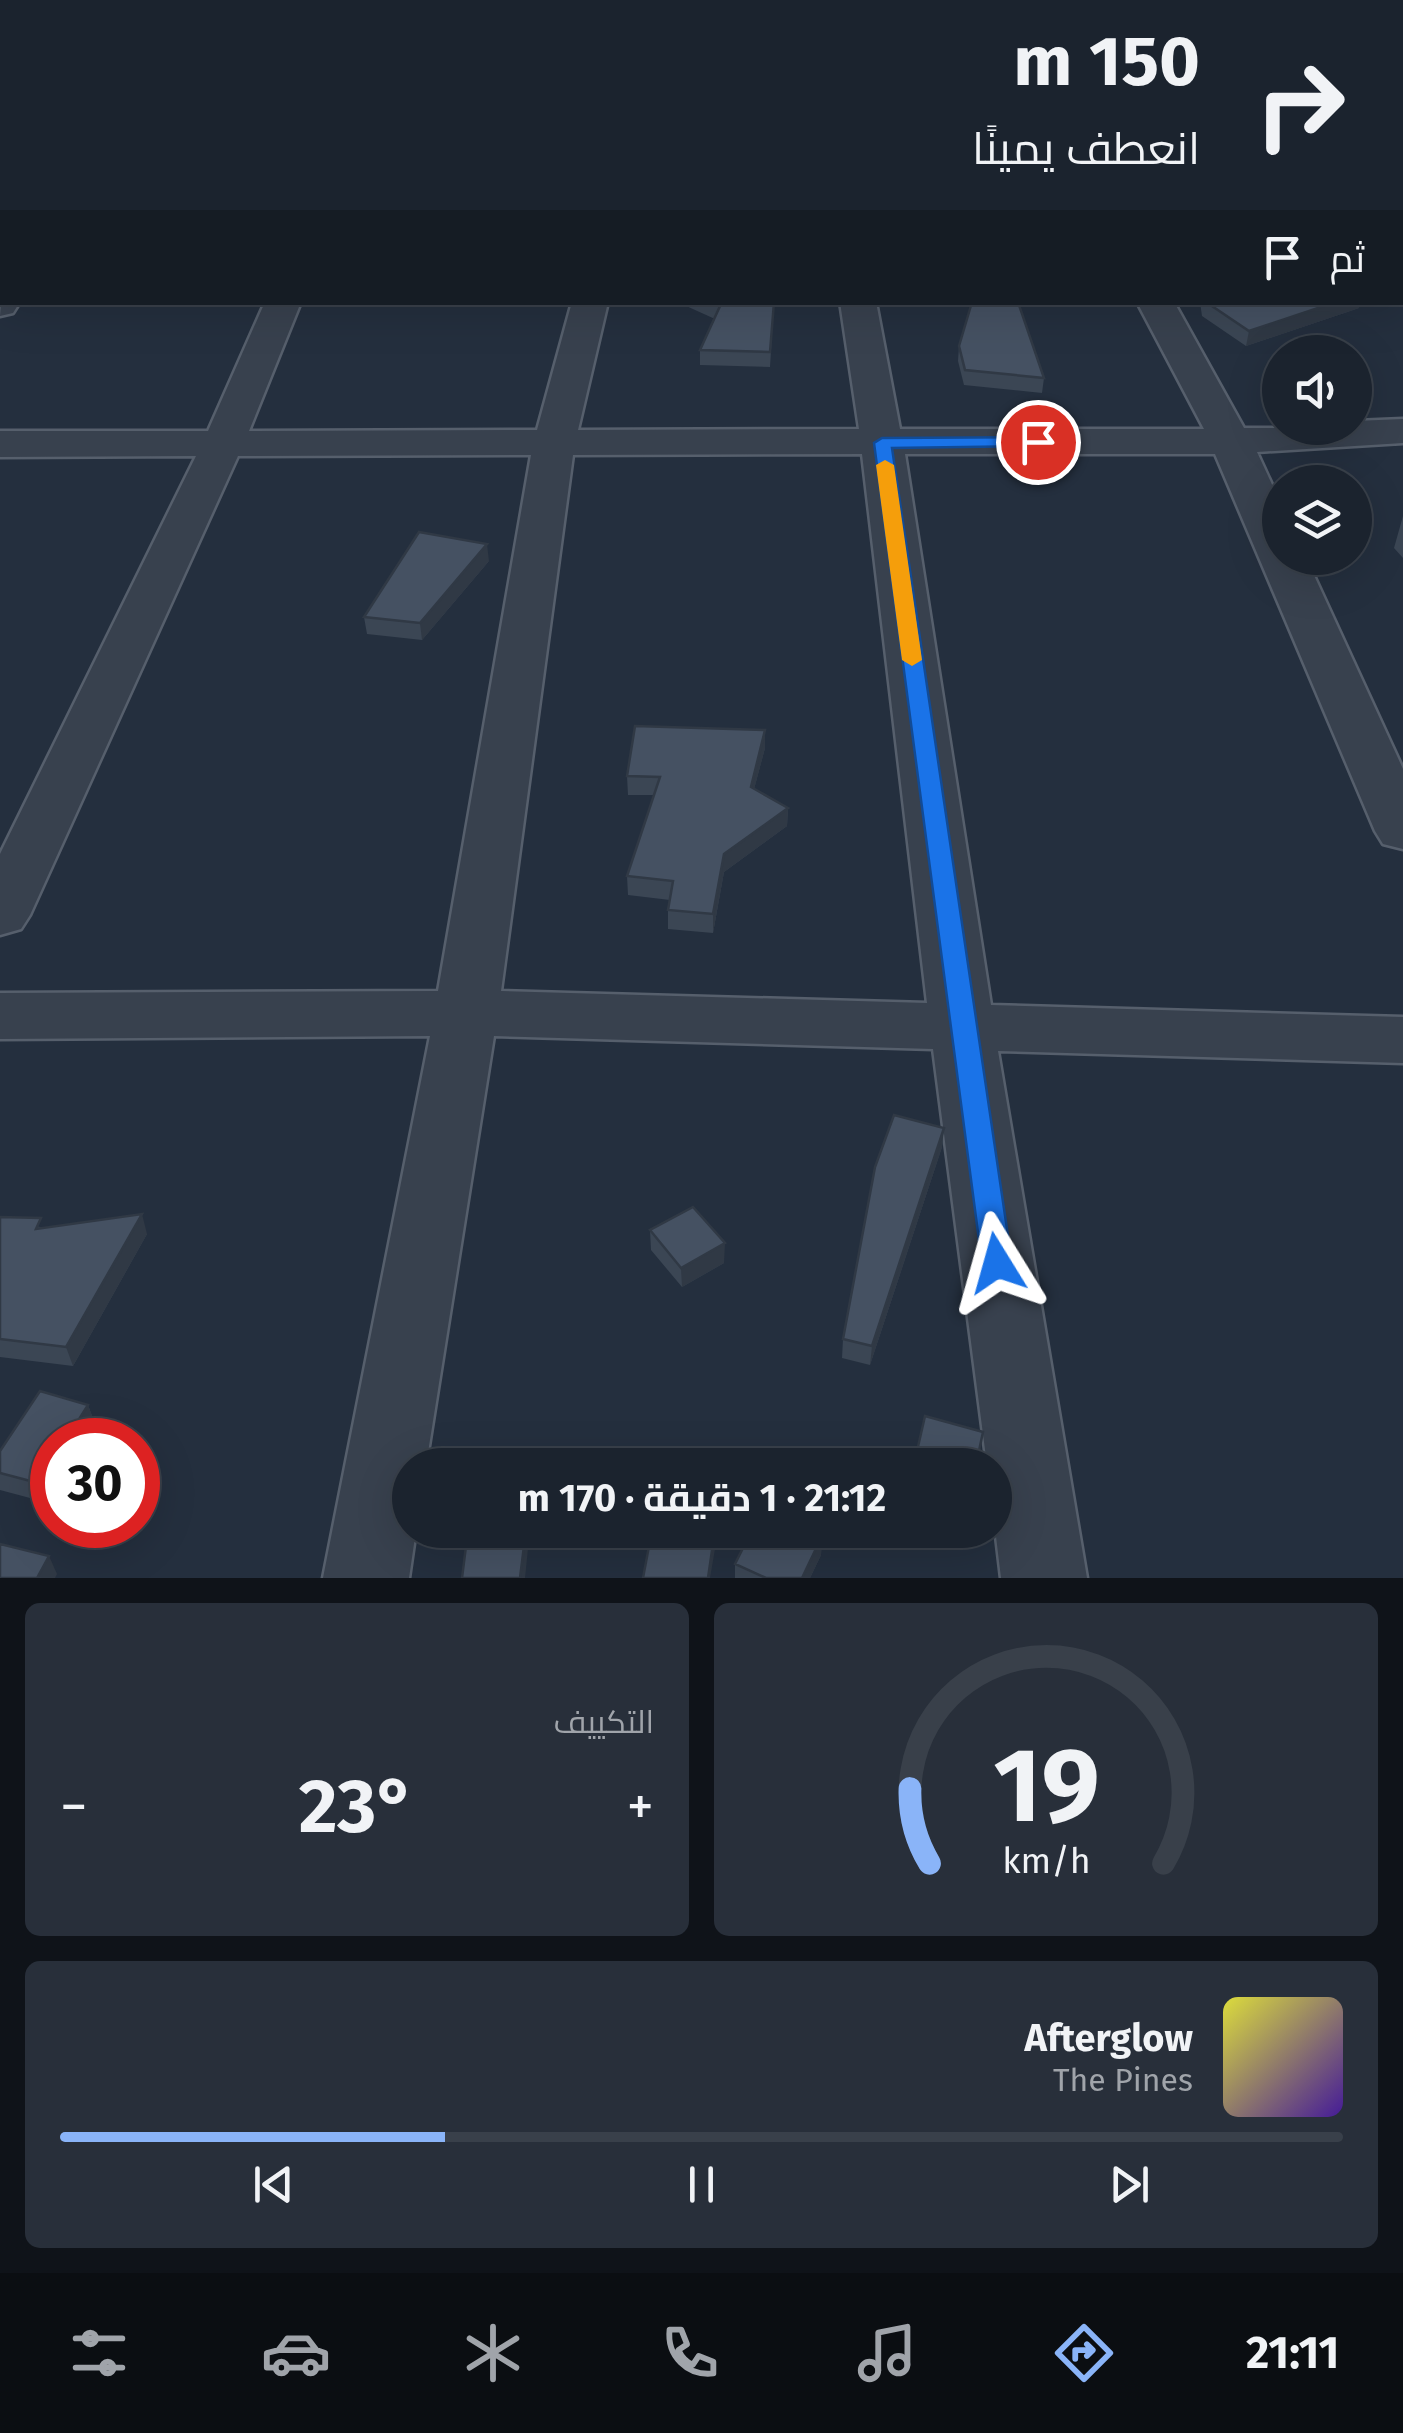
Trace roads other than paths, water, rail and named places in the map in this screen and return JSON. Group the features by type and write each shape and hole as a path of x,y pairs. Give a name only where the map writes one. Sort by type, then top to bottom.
{"street":[{"path":"0,915 223,444 282,305"},
{"path":"366,1578 466,1013 554,444 589,305"},
{"path":"859,305 882,443 962,1026 1044,1578"},
{"path":"1157,305 1232,441 1262,510"},
{"path":"0,444 1232,441 1403,432"},
{"path":"1290,575 1403,832"},
{"path":"0,1016 466,1013 1403,1040"}]}
